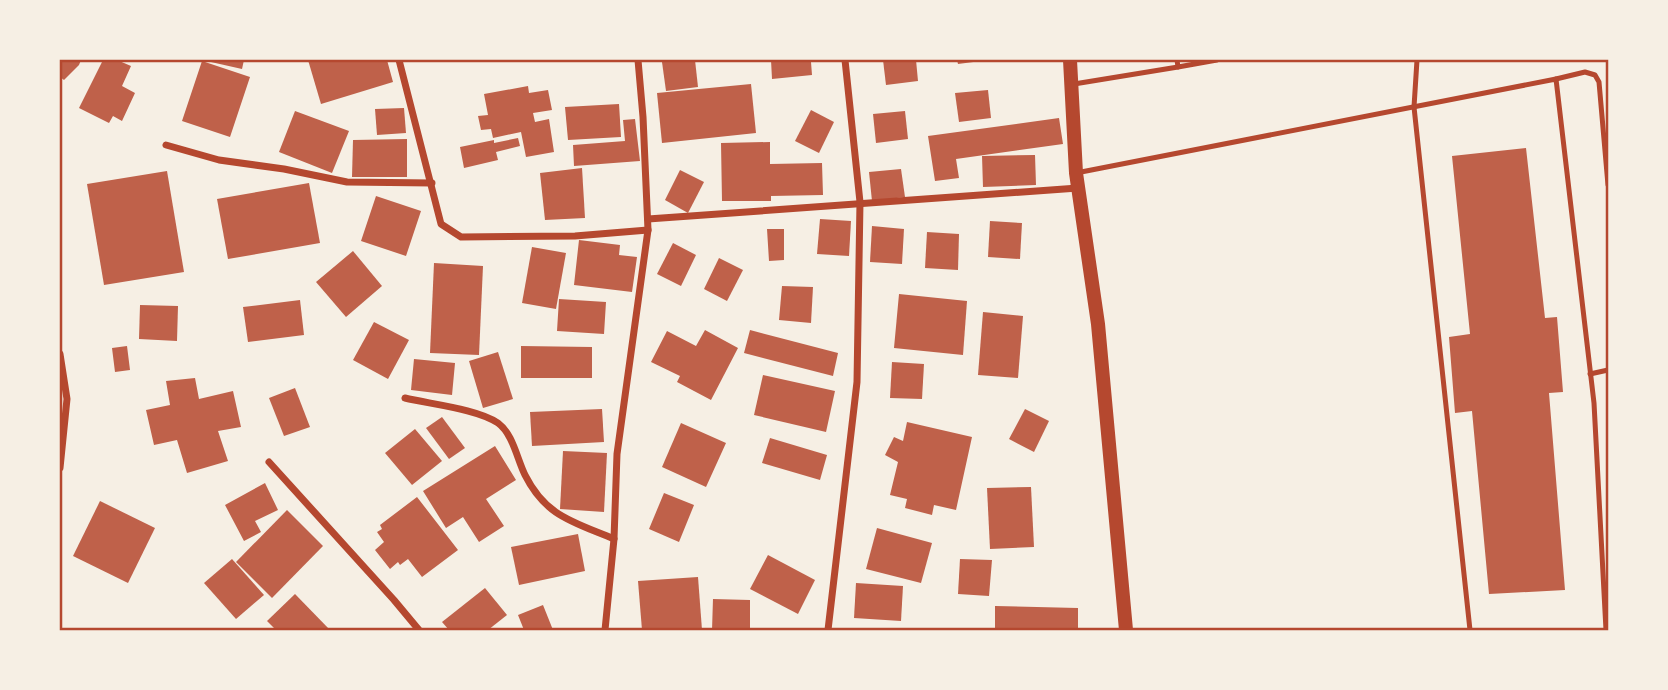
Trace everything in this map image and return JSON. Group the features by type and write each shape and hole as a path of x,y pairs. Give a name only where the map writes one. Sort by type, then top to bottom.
{"main road":[{"path":"1070,60 1077,180 1098,324 1126,631"}],"street":[{"path":"399,60 441,224 461,237 575,236 648,230"},
{"path":"605,631 614,539 617,454 648,230 638,60"},
{"path":"828,631 857,382 860,202 845,60"},
{"path":"166,145 219,160 284,169 347,182 432,183"},
{"path":"648,219 860,202 1077,180"},
{"path":"60,354 66,379 67,400 60,468"},
{"path":"405,398 484,416 500,425 525,476 541,501 556,515 614,539"},
{"path":"269,462 419,631"}],"lane":[{"path":"1177,60 1178,67"},
{"path":"1072,84 1217,60"},
{"path":"1417,60 1415,107 1470,631"},
{"path":"1077,180 1585,72 1595,75 1599,82 1606,131 1608,185"},
{"path":"1556,79 1594,403 1606,631"},
{"path":"1590,374 1608,370"}],"building":[{"path":"60,60 81,60 64,80 60,77"},
{"path":"103,60 117,60 131,66 122,86 135,93 122,121 113,116 109,123 79,108"},
{"path":"202,60 244,60 242,69"},
{"path":"308,60 387,60 393,82 321,104"},
{"path":"695,60 698,87 666,91 662,62"},
{"path":"771,60 820,61 811,62 812,75 772,79"},
{"path":"883,60 916,60 918,81 886,85"},
{"path":"957,60 981,60 981,61 958,64"},
{"path":"202,61 250,77 230,137 182,121"},
{"path":"751,84 756,133 662,143 657,93"},
{"path":"528,86 529,93 548,90 552,110 533,113 535,122 549,119 554,152 526,157 521,132 493,138 491,129 481,130 478,116 488,115 484,94"},
{"path":"988,90 991,118 959,122 955,93"},
{"path":"619,104 621,137 568,140 565,107"},
{"path":"404,108 406,133 377,135 375,109"},
{"path":"811,110 834,122 819,153 795,141"},
{"path":"295,111 349,131 332,173 279,152"},
{"path":"905,111 908,139 876,143 873,114"},
{"path":"1059,118 1063,144 956,159 959,178 935,181 928,136"},
{"path":"635,119 640,161 574,166 573,145 625,141 623,120"},
{"path":"518,138 520,146 496,152 498,160 464,168 460,147"},
{"path":"407,139 407,177 352,177 353,140"},
{"path":"770,142 770,164 822,163 823,195 771,196 771,201 722,201 721,143"},
{"path":"1526,148 1545,318 1557,317 1563,392 1549,393 1565,590 1489,594 1472,411 1455,413 1449,337 1470,334 1452,156"},
{"path":"1035,155 1036,185 983,187 982,156"},
{"path":"582,168 585,218 545,220 540,173"},
{"path":"901,169 905,197 872,201 869,172"},
{"path":"680,170 704,182 688,213 665,200"},
{"path":"167,171 184,272 104,285 87,184"},
{"path":"309,183 320,243 228,259 217,199"},
{"path":"376,196 421,211 406,256 361,241"},
{"path":"820,219 851,221 849,256 817,254"},
{"path":"990,221 1022,223 1020,259 988,257"},
{"path":"872,226 904,229 902,264 870,262"},
{"path":"767,229 784,229 784,260 769,261"},
{"path":"927,232 959,234 958,270 925,268"},
{"path":"579,240 620,245 619,255 637,257 632,292 574,285"},
{"path":"673,243 696,255 681,286 657,274"},
{"path":"532,247 566,253 556,309 522,303"},
{"path":"353,251 382,286 346,317 316,282"},
{"path":"719,258 743,270 727,301 704,289"},
{"path":"434,263 483,266 479,355 430,353"},
{"path":"782,286 813,287 811,323 779,320"},
{"path":"899,294 967,301 963,355 894,348"},
{"path":"559,299 606,302 604,334 557,331"},
{"path":"300,300 304,335 248,342 243,307"},
{"path":"140,305 178,306 177,341 139,339"},
{"path":"983,312 1023,316 1018,378 978,375"},
{"path":"374,322 409,340 388,379 353,360"},
{"path":"705,330 738,348 711,400 677,382 680,376 651,362 667,331 696,346"},
{"path":"750,330 838,353 833,376 744,353"},
{"path":"127,346 130,370 115,372 112,348"},
{"path":"521,346 592,347 592,378 521,378"},
{"path":"498,352 513,399 483,408 469,361"},
{"path":"414,359 455,363 452,395 411,390"},
{"path":"892,362 924,364 922,399 890,398"},
{"path":"763,375 835,391 826,432 754,415"},
{"path":"195,378 199,399 233,391 241,427 218,431 228,461 187,473 177,440 154,445 146,410 170,405 166,381"},
{"path":"295,388 310,427 284,436 269,398"},
{"path":"602,409 604,442 532,446 530,412"},
{"path":"1025,409 1049,421 1034,452 1009,439"},
{"path":"442,417 465,448 449,459 426,428"},
{"path":"907,422 972,437 956,510 934,505 932,515 905,508 907,499 890,495 898,462 885,455 894,437 903,441"},
{"path":"681,423 726,443 706,487 662,467"},
{"path":"415,429 442,461 412,485 385,453"},
{"path":"770,438 827,455 820,480 762,463"},
{"path":"495,446 516,480 486,499 504,526 479,542 463,517 446,528 423,491"},
{"path":"563,451 607,453 604,512 560,509"},
{"path":"265,483 278,510 255,521 261,532 244,541 225,505"},
{"path":"1031,487 1034,547 990,549 987,488"},
{"path":"664,493 694,505 679,542 649,529"},
{"path":"417,497 458,550 422,577 408,559 400,565 398,562 390,569 375,550 384,542 377,532 382,529 380,525"},
{"path":"100,501 155,528 128,583 73,556"},
{"path":"287,510 323,546 272,598 236,562"},
{"path":"877,528 932,543 921,583 866,569"},
{"path":"578,534 585,571 519,585 511,547"},
{"path":"768,555 815,580 798,614 750,589"},
{"path":"232,559 264,595 236,619 204,583"},
{"path":"960,559 992,560 989,596 958,594"},
{"path":"698,577 702,630 642,630 638,581"},
{"path":"856,583 903,586 901,621 854,618"},
{"path":"485,588 507,615 488,630 449,630 442,622"},
{"path":"295,594 330,630 276,630 267,621"},
{"path":"713,599 750,600 750,630 712,630"},
{"path":"543,605 553,630 524,630 518,615"},
{"path":"995,606 1078,608 1078,630 995,628"}]}
